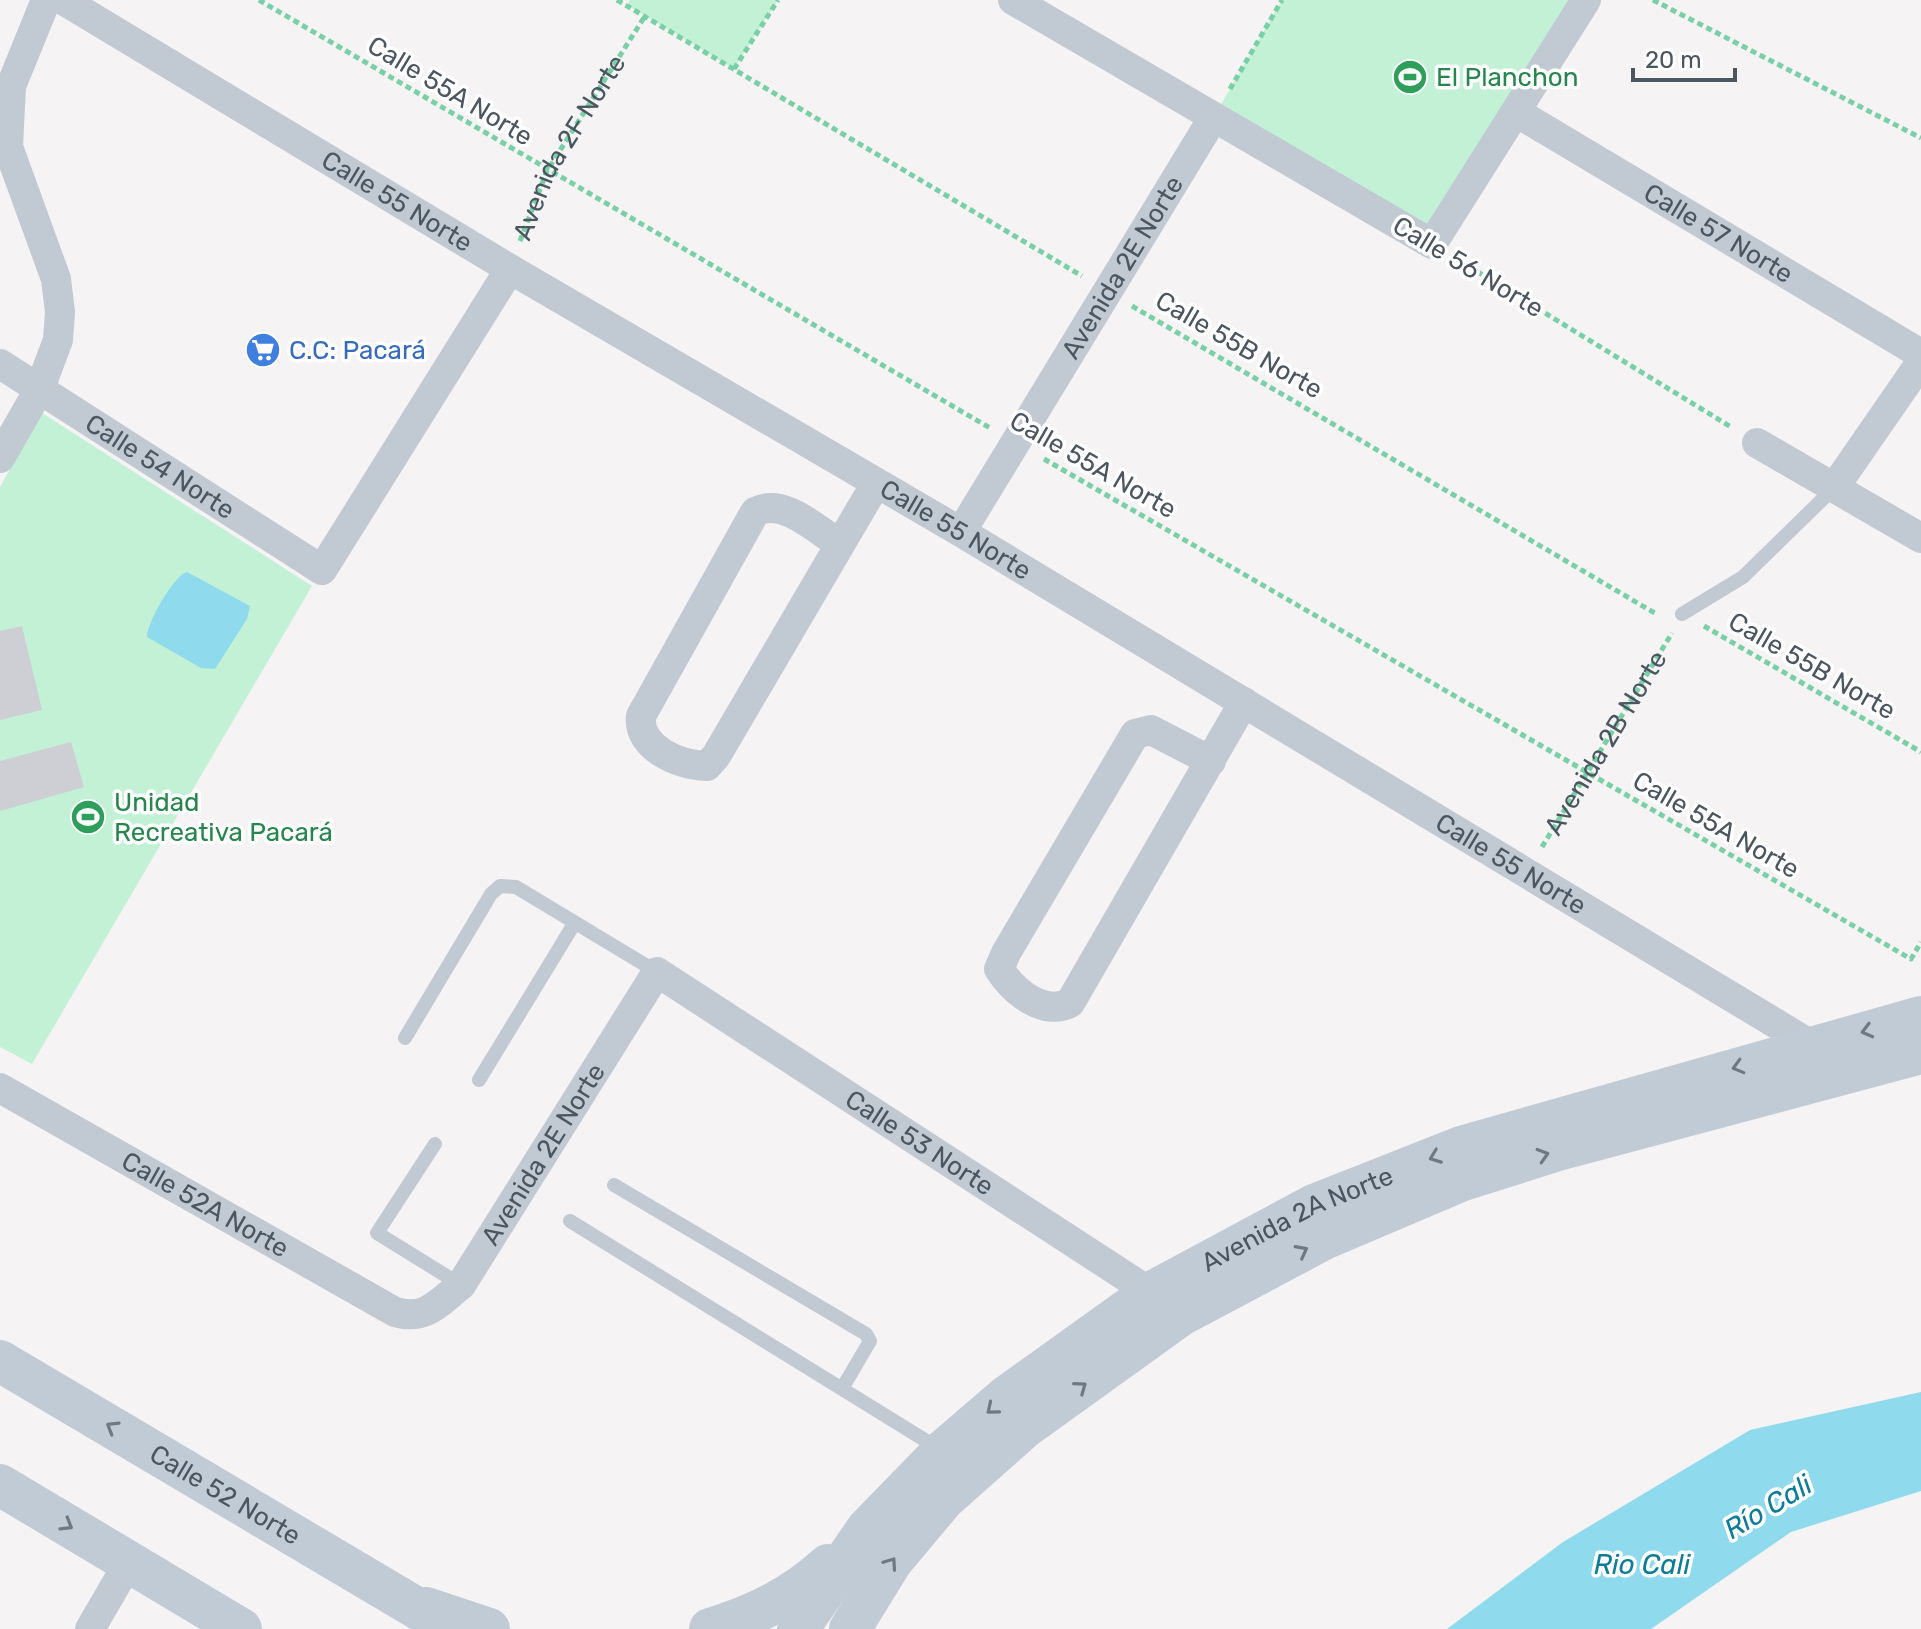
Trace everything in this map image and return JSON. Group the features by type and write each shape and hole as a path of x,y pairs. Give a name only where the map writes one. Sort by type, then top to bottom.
{"main road":[{"name":"Avenida 2A Norte","path":"798,1629 867,1529 943,1451 1007,1396 1167,1304 1463,1180 1826,1060 1921,1017"},
{"name":"Avenida 2A Norte","path":"1826,1060 1921,1053"},
{"name":"Avenida 2A Norte","path":"850,1629 892,1561 944,1499 1167,1304"},
{"name":"Calle 52 Norte","path":"0,1361 452,1629"},
{"path":"0,1485 241,1629"},
{"path":"710,1629 758,1614 809,1582 867,1529"},
{"path":"372,1580 432,1611 489,1629"}],"street":[{"path":"0,458 40,388 58,340 60,312 56,279 8,147 11,86 46,0"},
{"name":"Calle 55 Norte","path":"63,0 510,269 875,485 961,532 1528,872 1826,1060"},
{"name":"Calle 56 Norte","path":"1013,0 1432,244"},
{"path":"1432,244 1586,0"},
{"name":"Calle 57 Norte","path":"1516,112 1921,354"},
{"name":"Avenida 2E Norte","path":"961,532 1213,118"},
{"name":"Avenida 2F Norte","path":"322,570 510,269"},
{"path":"1834,488 1921,362"},
{"name":"Calle 54 Norte","path":"0,364 322,570"},
{"path":"1757,443 1921,538"},
{"path":"838,543 780,507 766,506 755,512 641,716 639,731 647,743 693,765 707,766 716,756 838,543 875,485"},
{"path":"1211,761 1151,730 1135,734 1006,953 999,969 1007,981 1042,1006 1056,1009 1070,1003 1211,761 1244,702"},
{"name":"Avenida 2E Norte","path":"413,1317 428,1311 461,1285 657,972"},
{"name":"Calle 53 Norte","path":"657,972 1167,1304"},
{"name":"Calle 52A Norte","path":"0,1088 395,1312 413,1317"},
{"path":"90,1629 129,1562"}],"lane":[{"path":"1679,620 1743,577 1834,488"},
{"path":"405,1038 491,894 500,886 516,887 657,972"},
{"path":"479,1080 574,924"},
{"path":"435,1144 377,1233 461,1285"},
{"path":"614,1185 866,1334 870,1341 867,1349 843,1387"},
{"path":"570,1221 943,1451"}],"path":[{"name":"Calle 55A Norte","path":"259,0 547,171 1585,774 1911,959 1921,942"},
{"name":"Calle 55B Norte","path":"617,0 629,3 645,16 1108,291 1679,620 1921,752"},
{"path":"734,69 778,0"},
{"path":"1213,118 1282,0"},
{"path":"1653,0 1921,138"},
{"name":"Avenida 2F Norte","path":"510,269 547,171 645,16"},
{"name":"Calle 56 Norte","path":"1432,244 1757,443"},
{"name":"Avenida 2B Norte","path":"1528,872 1679,620"}],"green space":[{"path":"630,0 778,0 734,69 627,5"},
{"path":"1282,0 1584,0 1432,244 1213,118"},
{"name":"Unidad Recreativa Pacará","path":"42,413 312,586 32,1064 0,1047 0,487"}],"water":[{"path":"187,572 250,606 247,619 215,669 201,668 147,637 162,601 181,575"},
{"name":"Rio Cali","path":"1921,1392 1921,1491 1791,1532 1651,1629 1447,1629 1563,1542 1750,1430"}],"building":[{"path":"22,626 42,710 0,720 0,631"},
{"path":"71,742 84,787 0,811 0,761"}],"place":[{"name":"El Planchon","path":"1410,77"},
{"name":"C.C: Pacará","path":"263,350"},
{"name":"Unidad Recreativa Pacará","path":"88,817"}],"water label":[{"name":"Río Cali","path":"1768,1507"}]}
